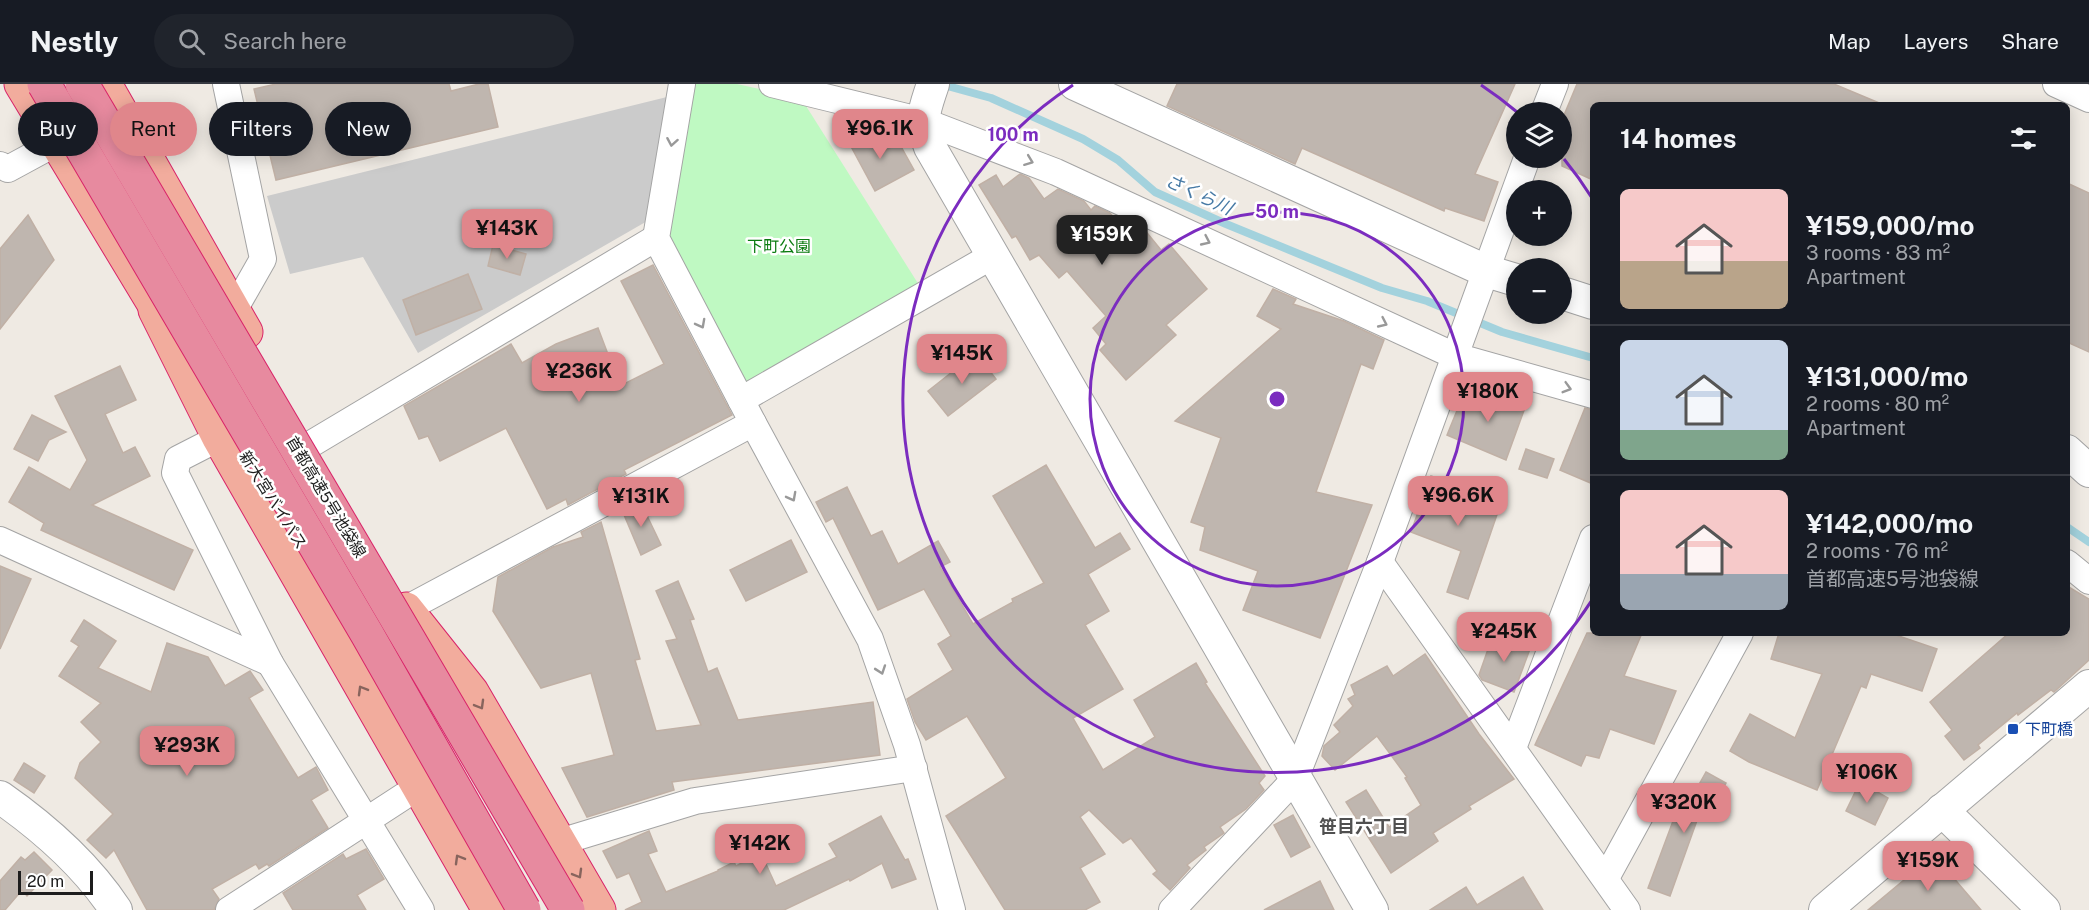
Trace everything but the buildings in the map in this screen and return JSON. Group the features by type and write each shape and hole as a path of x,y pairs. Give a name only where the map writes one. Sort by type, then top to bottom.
{"highway":[{"name":"新大宮バイパス","path":"21,84 32,102"},
{"name":"首都高速5号池袋線","path":"44,84 367,633 524,910"},
{"name":"首都高速5号池袋線","path":"82,84 568,910"},
{"path":"105,84 406,609 495,798 555,910"},
{"name":"新大宮バイパス","path":"64,156 268,493 476,814 535,910"},
{"path":"142,284 219,438 489,910"},
{"path":"406,609 472,692 599,910"}],"street":[{"path":"226,84 263,259 234,310"},
{"path":"682,84 656,238 870,639 914,768 952,910"},
{"path":"772,84 923,117 1459,345 1590,394"},
{"path":"933,84 923,117 930,147 1372,910"},
{"path":"1075,84 1486,271 1506,277"},
{"path":"1548,102 1554,84"},
{"path":"2056,84 2089,99"},
{"path":"0,165 8,169 32,156"},
{"path":"1172,910 1295,779 1380,562 1523,168"},
{"path":"311,444 656,238"},
{"path":"741,400 992,256"},
{"path":"1572,296 1590,302"},
{"path":"406,609 753,423"},
{"path":"219,438 178,459 175,473 270,663 421,910"},
{"path":"2070,454 2089,471"},
{"path":"0,540 270,663"},
{"path":"1513,748 1590,546"},
{"path":"1380,562 1627,910"},
{"path":"2070,565 2089,581"},
{"path":"1606,878 1738,636"},
{"path":"1825,910 2089,686"},
{"path":"560,842 695,801 914,768"},
{"path":"230,910 418,788"},
{"path":"0,797 20,810 69,855 92,878 116,910"},
{"path":"1942,810 2044,910"}],"shaded area":[{"path":"671,96 649,220 418,353 363,257 290,274 267,196"}],"green space":[{"name":"下町公園","path":"693,84 737,84 801,98 919,285 742,386 663,238"}],"waterway":[{"name":"さくら川","path":"940,84 991,98 1083,139 1118,160 1155,192 1226,224 1382,288 1427,301 1502,332 1590,357"},
{"name":"さくら川","path":"2070,529 2089,542"}],"place":[{"name":"下町橋","path":"2013,729"}],"district":[{"name":"笹目六丁目","path":"1364,826"}]}
